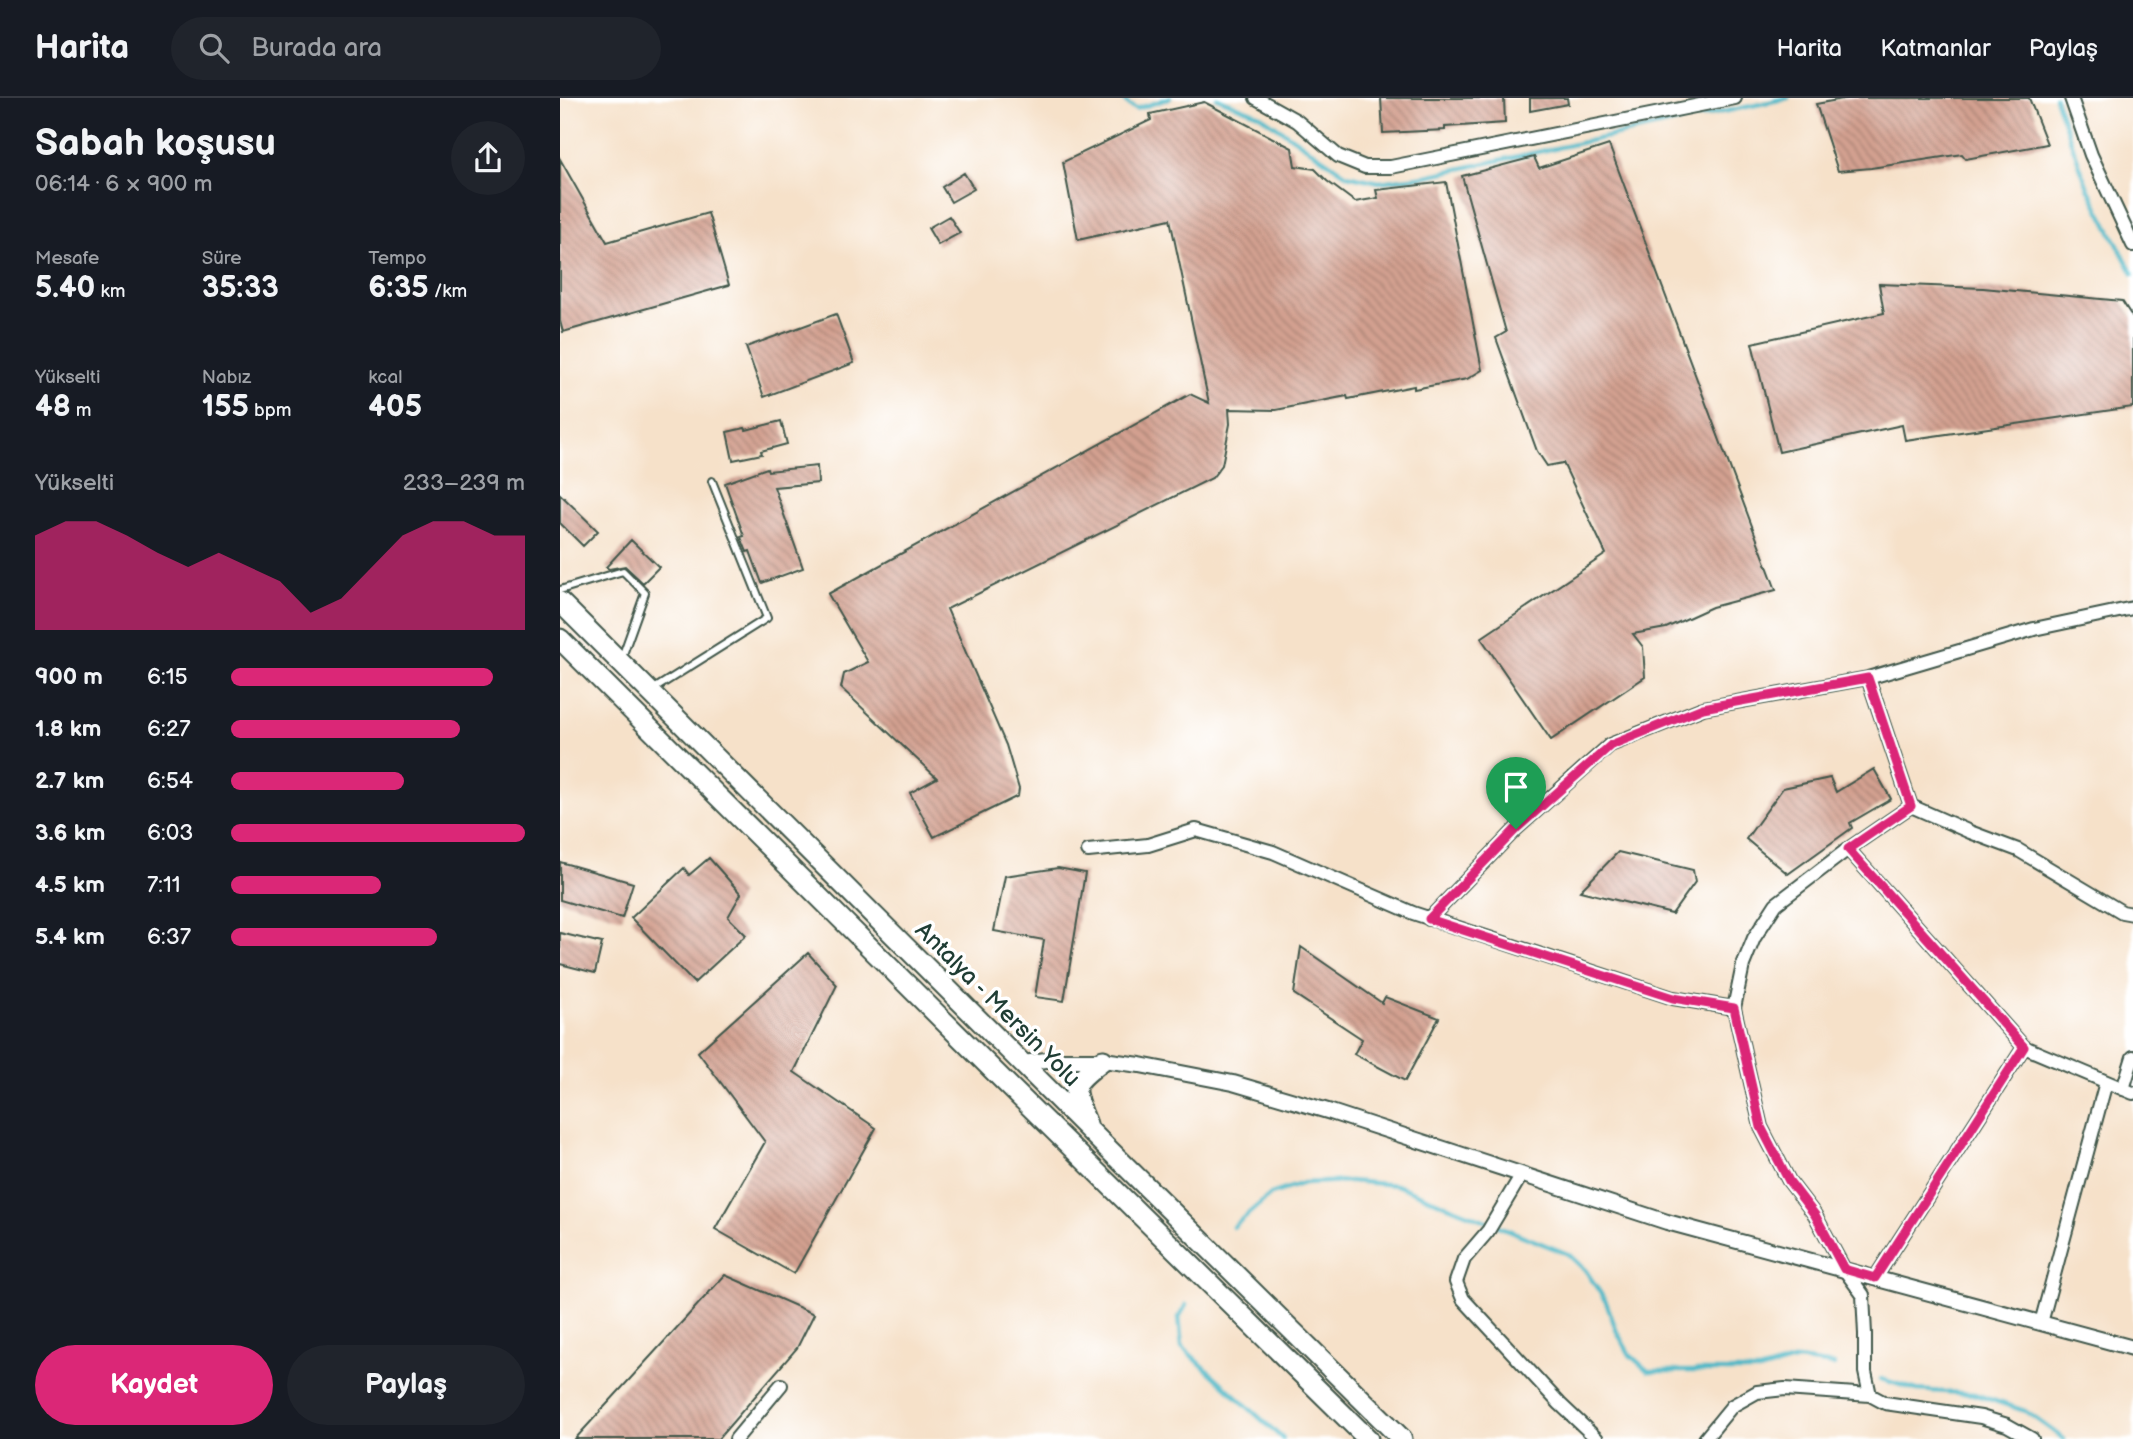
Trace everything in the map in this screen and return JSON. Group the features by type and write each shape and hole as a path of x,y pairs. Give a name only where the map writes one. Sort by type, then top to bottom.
{"highway":[{"name":"Antalya - Mersin Yolu","path":"560,602 1090,1132 1402,1439"},
{"name":"Antalya - Mersin Yolu","path":"560,639 1368,1439"},
{"path":"1090,1132 1075,1095 1075,1087 1078,1080 1103,1060"},
{"path":"1004,1081 1023,1063"}],"street":[{"path":"1256,98 1297,121 1338,156 1364,167 1391,167 1735,98"},
{"path":"2071,98 2091,155 2133,246"},
{"path":"1429,919 1516,829 1611,745 1703,708 1868,678 2034,629 2133,608"},
{"path":"1868,678 1911,806 2018,850 2122,912 2133,915"},
{"path":"1870,1395 1864,1373 1863,1295 1844,1269 1815,1215 1789,1181 1761,1127 1734,1008 1743,965 1754,938 1776,904 1848,849 1911,806"},
{"path":"1088,851 1148,845 1196,830 1273,852 1429,919 1673,998 1734,1008"},
{"path":"1848,849 2024,1047 2128,1091 2133,1057"},
{"path":"1875,1278 2024,1047"},
{"path":"1023,1063 1046,1060 1103,1060 1233,1083 1331,1112 1667,1222 2133,1348"},
{"path":"2041,1323 2106,1082"},
{"path":"1522,1174 1489,1231 1464,1259 1456,1282 1463,1299 1560,1404 1597,1439"},
{"path":"736,1439 781,1385"},
{"path":"1705,1439 1732,1406 1757,1392 1786,1389 1870,1395 1885,1403 1981,1417 2007,1425 2032,1439"},
{"path":"2001,1439 2007,1425"}],"lane":[{"path":"650,692 767,618 712,481"},
{"path":"560,590 623,571 645,593 621,662"}],"building":[{"path":"1381,98 1504,98 1505,123 1383,133"},
{"path":"1530,98 1567,98 1568,104 1530,111"},
{"path":"1848,98 2029,98 2047,144 1966,159 1962,154 1838,171 1816,104"},
{"path":"1204,102 1292,148 1295,166 1315,169 1355,202 1378,198 1376,190 1446,182 1482,370 1467,379 1414,389 1414,386 1348,399 1347,396 1276,410 1229,409 1230,424 1222,465 1212,478 947,609 1006,745 1019,789 1018,796 934,837 910,793 937,778 841,688 844,674 868,662 828,594 1190,394 1209,403 1170,219 1078,240 1063,162 1151,120 1150,114"},
{"path":"1609,145 1776,590 1712,607 1666,628 1633,634 1643,647 1645,677 1551,740 1481,638 1606,554 1563,463 1547,466 1537,451 1496,338 1506,332 1462,176 1534,157 1539,168"},
{"path":"560,159 607,242 708,213 729,285 563,332 560,321"},
{"path":"964,173 974,189 951,202 942,187"},
{"path":"949,216 960,233 938,245 928,228"},
{"path":"1879,284 1983,288 2122,301 2133,318 2133,407 1905,440 1902,425 1779,452 1752,343 1884,313"},
{"path":"836,314 854,363 764,397 746,347"},
{"path":"781,421 787,444 761,451 762,454 733,460 727,432"},
{"path":"817,466 818,483 774,487 803,568 762,583 750,551 747,552 741,537 744,536 725,483 767,468 768,471"},
{"path":"560,494 598,531 583,546 560,523"},
{"path":"631,540 659,567 643,583 625,566 609,569 606,567"},
{"path":"1874,769 1891,799 1850,823 1852,828 1788,874 1746,839 1783,788 1830,778 1836,792"},
{"path":"1618,852 1693,870 1695,882 1672,914 1580,891"},
{"path":"709,858 741,894 728,917 746,935 694,983 631,918 684,868 689,875"},
{"path":"560,862 633,883 622,918 560,900"},
{"path":"1058,868 1085,873 1064,1001 1035,997 1044,940 994,931 1005,876"},
{"path":"560,933 602,943 595,973 560,964"},
{"path":"1301,947 1382,1003 1385,997 1439,1018 1405,1081 1354,1054 1362,1039 1294,994"},
{"path":"808,953 837,985 794,1072 876,1128 794,1274 715,1229 765,1142 698,1052"},
{"path":"725,1275 814,1314 797,1348 718,1439 575,1439"}],"waterway":[{"path":"1123,98 1136,109 1170,98"},
{"path":"1217,98 1258,114 1347,175 1379,182 1426,176 1788,98"},
{"path":"2055,98 2088,188 2133,274"},
{"path":"1233,1227 1271,1194 1304,1183 1350,1181 1396,1185 1568,1254 1586,1271 1606,1302 1617,1332 1630,1355 1648,1371 1759,1371 1797,1360 1834,1365"},
{"path":"1186,1305 1179,1317 1182,1347 1283,1439"},
{"path":"1881,1379 1917,1390 1974,1394 2025,1411 2064,1439"}],"route":[{"path":"1868,678 1911,806 1848,849 2024,1047 1875,1278 1844,1269 1815,1215 1789,1181 1761,1127 1734,1008 1673,998 1429,919 1516,829 1611,745 1703,708 1868,678"}]}
